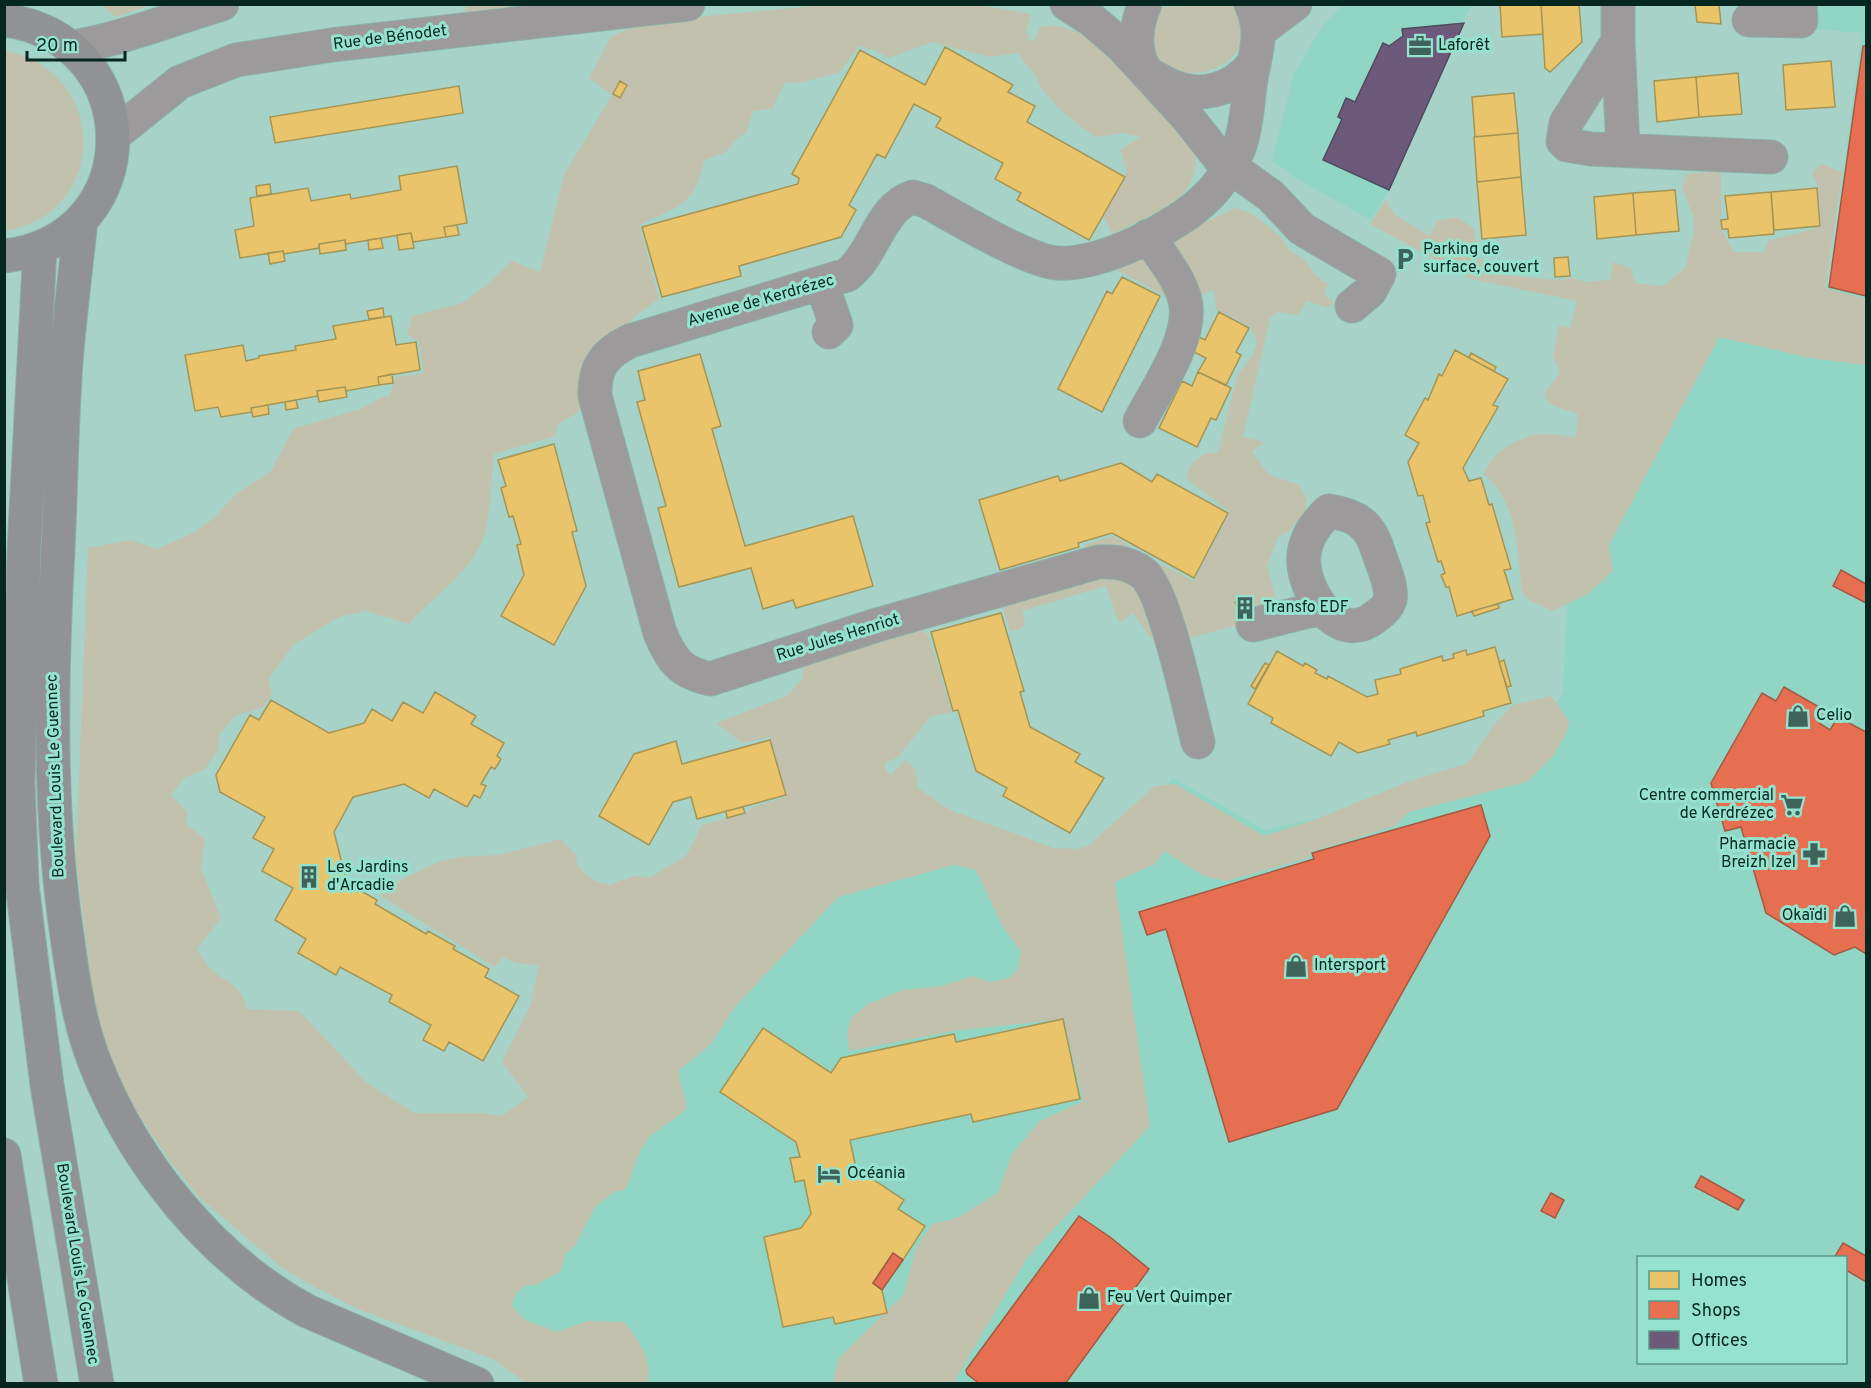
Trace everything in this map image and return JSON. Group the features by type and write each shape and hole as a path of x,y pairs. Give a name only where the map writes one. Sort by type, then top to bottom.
{"main road":[{"path":"4,20 38,17 72,47 90,67 103,88 111,111 114,135 112,158 106,181 96,202 81,220 62,236 40,248 4,256"},
{"name":"Boulevard Louis Le Guennec","path":"81,220 66,360 53,645 52,746 60,890 74,992 94,1062 120,1118 147,1160 194,1218 239,1264 307,1311 477,1383"},
{"name":"Boulevard Louis Le Guennec","path":"40,248 24,560 18,783 21,885 47,1085 97,1383"},
{"path":"4,1155 41,1383"},
{"path":"32,1383 33,1343"}],"street":[{"path":"72,47 112,40 222,4"},
{"path":"431,33 451,4"},
{"name":"Rue de Bénodet","path":"114,135 180,82 218,66 272,52 431,33 588,10 688,4"},
{"path":"1067,4 1109,33 1188,118 1215,154 1230,167 1271,196 1309,234 1379,274 1370,291 1352,306"},
{"path":"1145,4 1137,32 1140,58 1146,72 1175,88 1201,93 1232,84 1243,77 1254,63"},
{"name":"Avenue de Kerdrézec","path":"608,355 630,341 847,275 857,268 896,207 913,197 926,201 1046,262 1076,262 1096,258 1148,236 1208,197 1230,167 1242,140 1254,63 1259,48 1255,18 1295,4"},
{"path":"1618,4 1623,149"},
{"path":"1749,20 1802,21 1800,4"},
{"path":"1618,41 1562,132 1563,141 1567,145 1771,157"},
{"path":"1140,421 1176,352 1185,324 1186,309 1173,274 1148,236"},
{"path":"822,284 836,325 829,332"},
{"name":"Rue Jules Henriot","path":"608,355 596,372 596,396 660,633 671,658 693,675 710,679 876,625 1098,562 1123,562 1146,576 1154,587 1173,644 1198,742"},
{"path":"1253,625 1320,608"}],"shaded area":[{"path":"102,5 152,5 116,17"},
{"path":"467,5 541,5 463,15"},
{"path":"826,5 980,5 1031,14 1026,33 1030,35 1028,40 1034,41 1040,27 1062,27 1084,35 1128,70 1196,153 1191,181 1186,190 1172,203 1112,234 1104,217 1127,172 1120,150 1140,137 1124,133 1095,137 1061,111 1041,88 1035,74 1023,61 1020,53 990,57 932,42 889,58 859,46 839,73 798,83 785,82 772,109 753,111 746,133 737,138 726,152 704,160 696,187 683,203 639,225 659,299 636,315 616,341 577,413 558,424 555,436 494,454 485,532 476,554 459,576 409,624 366,611 339,617 293,645 269,678 272,695 262,708 235,716 220,734 218,750 205,769 184,778 171,795 187,812 186,824 205,839 201,868 221,918 197,949 211,970 239,991 247,1009 299,1011 366,1082 414,1113 480,1113 502,1116 528,1097 502,1062 531,1004 539,965 517,963 503,957 495,967 382,897 381,890 438,862 458,857 498,855 561,839 576,855 577,864 583,872 595,881 609,885 634,876 651,877 686,856 702,825 748,813 749,809 787,796 770,737 742,743 716,723 787,696 802,679 804,655 918,626 928,635 952,712 930,717 898,757 885,763 886,771 891,775 905,760 915,769 918,788 950,810 1054,848 1078,849 1088,846 1155,786 1175,784 1264,836 1314,820 1410,781 1468,763 1493,726 1513,705 1551,696 1569,721 1567,732 1553,756 1527,782 1409,812 1395,826 1311,852 1308,858 1226,881 1204,876 1164,851 1155,864 1115,882 1150,1126 1027,1258 955,1380 958,1383 833,1383 838,1359 904,1294 916,1248 932,1224 957,1218 998,1193 1012,1154 1040,1121 1083,1101 1064,1019 953,1031 849,1051 847,1033 851,1018 868,1004 903,990 942,986 972,976 990,982 1009,978 1018,969 1021,952 1002,925 976,870 954,865 838,897 734,1008 710,1045 679,1070 686,1109 648,1139 640,1151 624,1191 616,1191 595,1207 575,1246 565,1254 561,1271 536,1285 527,1285 516,1293 512,1305 523,1318 556,1332 588,1321 624,1322 643,1351 649,1375 647,1383 526,1383 493,1359 358,1309 281,1267 199,1197 167,1157 128,1099 109,1056 94,1009 76,857 88,548 131,540 157,549 193,533 213,519 236,494 271,471 293,429 360,409 389,396 396,377 424,373 419,341 407,335 412,316 462,303 484,287 512,261 540,272 564,175 612,95 589,78 611,37 642,22"},
{"path":"1232,5 1241,33 1235,53 1218,67 1196,73 1174,70 1157,59 1151,38 1161,7"},
{"path":"1344,5 1471,5 1389,190 1371,220 1297,179 1272,160 1294,74 1323,25"},
{"name":"Centre commercial de Kerdrézec","path":"1814,5 1866,5 1866,1383 569,1384 486,1286 851,776 1082,870 1105,857 1173,778 1265,830 1511,774 1563,692 1572,507 1620,393 1781,278 1829,287 1861,33 1815,29"},
{"path":"5,51 39,63 64,85 78,112 83,142 79,172 64,198 39,219 5,231"},
{"path":"1821,164 1842,172 1825,288 1866,299 1866,365 1810,358 1719,337 1609,545 1613,571 1588,594 1552,611 1527,599 1522,591 1517,544 1510,513 1504,498 1484,474 1488,465 1501,450 1519,440 1548,434 1576,437 1578,414 1551,405 1544,395 1560,372 1553,355 1559,325 1570,328 1577,301 1471,279 1370,224 1386,200 1395,215 1430,236 1437,221 1457,217 1474,228 1477,255 1495,274 1555,280 1573,278 1585,282 1610,280 1613,262 1631,268 1635,283 1663,286 1685,268 1694,231 1694,218 1682,188 1686,174 1721,171 1721,229 1734,252 1764,252 1768,241 1821,227 1818,187 1812,173"},
{"path":"1236,208 1252,214 1280,236 1290,251 1305,260 1315,275 1328,284 1324,294 1333,302 1328,308 1307,301 1298,315 1278,312 1270,318 1243,437 1265,442 1252,452 1268,474 1299,485 1306,498 1306,510 1290,530 1278,537 1267,566 1280,614 1163,645 1150,637 1133,613 1119,623 1106,586 1022,611 1025,623 1021,629 1010,631 1002,605 1087,571 1084,545 1113,536 1148,558 1194,581 1230,512 1187,479 1189,467 1205,453 1218,453 1237,376 1252,356 1257,342 1251,327 1216,309 1214,290 1197,296 1185,289 1164,295 1109,266"}],"building: Homes":[{"path":"1500,4 1541,4 1543,34 1502,37"},
{"path":"1541,4 1579,4 1582,42 1550,72 1545,68"},
{"path":"1695,4 1724,4 1719,5 1721,24 1697,22"},
{"path":"945,47 1013,85 1008,92 1035,106 1027,122 1125,177 1089,240 1017,200 1021,193 995,179 1003,163 936,127 941,118 914,104 885,158 877,154 849,205 856,210 841,237 739,266 741,276 662,297 642,227 798,184 799,178 792,174 860,50 925,85"},
{"path":"1831,61 1835,107 1786,110 1783,65"},
{"path":"1738,73 1742,114 1699,117 1696,77"},
{"path":"1696,77 1699,117 1657,122 1654,81"},
{"path":"620,81 627,85 620,98 613,94"},
{"path":"459,86 463,113 275,143 270,117"},
{"path":"1514,93 1518,133 1475,137 1472,97"},
{"path":"1518,133 1521,177 1477,182 1474,137"},
{"path":"457,166 467,223 444,227 446,237 413,242 411,233 346,244 345,240 319,244 319,248 284,254 283,251 240,258 235,230 254,226 250,198 308,188 311,201 350,194 351,199 401,190 399,176"},
{"path":"1521,177 1526,235 1482,239 1477,182"},
{"path":"270,184 271,194 257,196 256,186"},
{"path":"1817,188 1820,226 1774,230 1771,192"},
{"path":"1675,190 1679,231 1636,235 1633,193"},
{"path":"1771,192 1774,234 1729,238 1728,229 1722,229 1721,220 1728,219 1725,196"},
{"path":"1633,193 1636,235 1597,239 1594,197"},
{"path":"457,225 459,235 446,237 444,227"},
{"path":"411,233 414,248 399,250 397,235"},
{"path":"381,238 383,248 369,250 368,240"},
{"path":"345,240 346,250 320,254 319,244"},
{"path":"283,251 285,261 270,264 268,253"},
{"path":"1568,257 1570,276 1555,277 1554,258"},
{"path":"1122,277 1160,296 1102,412 1058,389 1107,291 1112,294"},
{"path":"383,308 384,317 369,319 367,311"},
{"path":"1219,312 1249,328 1236,352 1241,355 1226,385 1198,372 1206,358 1190,350 1197,336 1205,340"},
{"path":"391,316 396,345 416,342 420,370 378,377 379,385 346,391 345,387 317,391 318,396 251,408 252,412 221,417 218,407 195,411 185,355 243,345 246,361 259,358 259,356 296,350 295,346 336,339 333,326"},
{"path":"1455,350 1508,379 1493,405 1498,407 1463,468 1469,481 1481,478 1489,505 1492,504 1511,569 1504,570 1513,599 1457,616 1449,587 1446,587 1441,575 1445,573 1441,561 1438,562 1426,523 1430,522 1423,495 1418,496 1408,462 1419,443 1405,435 1425,398 1428,400 1439,374 1442,376"},
{"path":"1471,353 1496,367 1494,371 1469,358"},
{"path":"700,354 721,426 712,429 745,546 853,516 873,586 796,608 793,600 763,609 751,568 679,587 658,508 666,506 637,402 645,400 638,371"},
{"path":"1198,372 1231,388 1216,420 1211,418 1197,447 1159,428 1182,381 1192,386"},
{"path":"392,374 393,383 379,385 378,377"},
{"path":"345,387 347,397 319,402 317,391"},
{"path":"296,400 298,408 286,410 285,402"},
{"path":"268,405 269,414 253,417 251,408"},
{"path":"554,444 577,531 572,532 586,586 554,645 501,616 524,575 517,545 521,544 513,516 509,517 501,488 506,486 498,460"},
{"path":"1121,463 1152,482 1157,474 1228,513 1194,578 1112,533 1078,543 1079,547 1000,570 979,500 1058,476 1060,481"},
{"name":"Transfo EDF","path":"1250,598 1255,614 1241,619 1235,602"},
{"path":"1498,604 1499,608 1474,616 1472,611"},
{"path":"1001,613 1024,691 1020,692 1030,727 1080,754 1075,762 1104,778 1070,833 1003,796 1007,788 976,771 958,710 953,711 931,632"},
{"path":"1495,647 1511,703 1483,711 1484,716 1417,736 1416,732 1388,740 1390,744 1358,753 1339,742 1331,756 1271,723 1273,718 1248,704 1277,651 1303,666 1305,663 1317,670 1315,673 1327,679 1328,676 1367,697 1378,694 1375,680 1401,674 1400,669 1442,656 1443,661 1454,658 1453,654 1466,650 1467,655"},
{"path":"1504,660 1511,686 1507,687 1499,662"},
{"path":"1265,663 1269,665 1255,689 1251,686"},
{"name":"Les Jardins d'Arcadie","path":"435,692 476,716 471,724 504,743 497,756 501,759 495,769 491,767 481,784 486,786 480,798 474,795 467,807 434,789 429,798 404,784 353,797 334,832 347,883 377,900 375,904 426,934 428,931 455,946 453,949 489,969 485,977 519,996 483,1061 449,1042 444,1051 423,1040 431,1025 389,1002 392,995 340,967 336,975 298,953 306,939 275,920 293,888 262,871 274,849 253,838 265,817 220,792 216,775 250,715 259,720 271,700 329,733 364,723 372,709 392,721 403,702 423,713"},
{"path":"770,740 786,795 697,819 691,797 673,802 649,845 599,816 634,754 676,741 682,764"},
{"path":"743,807 745,813 727,818 726,811"},
{"name":"Océania","path":"1063,1019 1080,1099 973,1122 971,1114 850,1140 856,1168 904,1200 898,1209 925,1226 903,1260 893,1253 873,1283 882,1290 887,1313 835,1324 833,1317 783,1327 764,1237 801,1228 811,1214 804,1180 795,1182 790,1158 800,1157 796,1142 720,1092 763,1028 831,1073 841,1058 954,1034 956,1042"}],"building: Shops":[{"path":"1863,46 1866,46 1866,296 1829,287"},
{"path":"1841,570 1866,584 1866,603 1833,586"},
{"name":"Centre commercial de Kerdrézec","path":"1784,687 1826,711 1819,723 1830,730 1838,717 1866,732 1866,954 1855,947 1834,955 1766,913 1741,827 1725,831 1711,783 1762,693 1776,701"},
{"path":"1481,805 1490,836 1337,1109 1229,1142 1166,929 1147,935 1139,912 1314,859 1312,853"},
{"path":"1701,1176 1744,1200 1738,1210 1695,1187"},
{"path":"1551,1193 1564,1200 1555,1218 1541,1211"},
{"path":"1079,1216 1110,1237 1149,1269 1065,1384 980,1384 967,1374 966,1370"},
{"path":"1843,1243 1866,1256 1866,1282 1847,1271 1847,1256 1835,1256"},
{"path":"893,1253 903,1260 882,1290 873,1283"}],"building: Offices":[{"path":"1464,23 1389,190 1323,160 1342,119 1338,117 1346,98 1355,102 1383,43 1389,46 1403,36 1402,29"}],"place":[{"name":"Laforêt","path":"1420,46"},
{"name":"Parking de surface, couvert","path":"1405,259"},
{"name":"Transfo EDF","path":"1245,608"},
{"name":"Celio","path":"1798,716"},
{"name":"Centre commercial de Kerdrézec","path":"1792,805"},
{"name":"Pharmacie Breizh Izel","path":"1814,854"},
{"name":"Les Jardins d'Arcadie","path":"309,877"},
{"name":"Okaïdi","path":"1845,916"},
{"name":"Intersport","path":"1296,966"},
{"name":"Océania","path":"829,1174"},
{"name":"Feu Vert Quimper","path":"1089,1298"}]}
